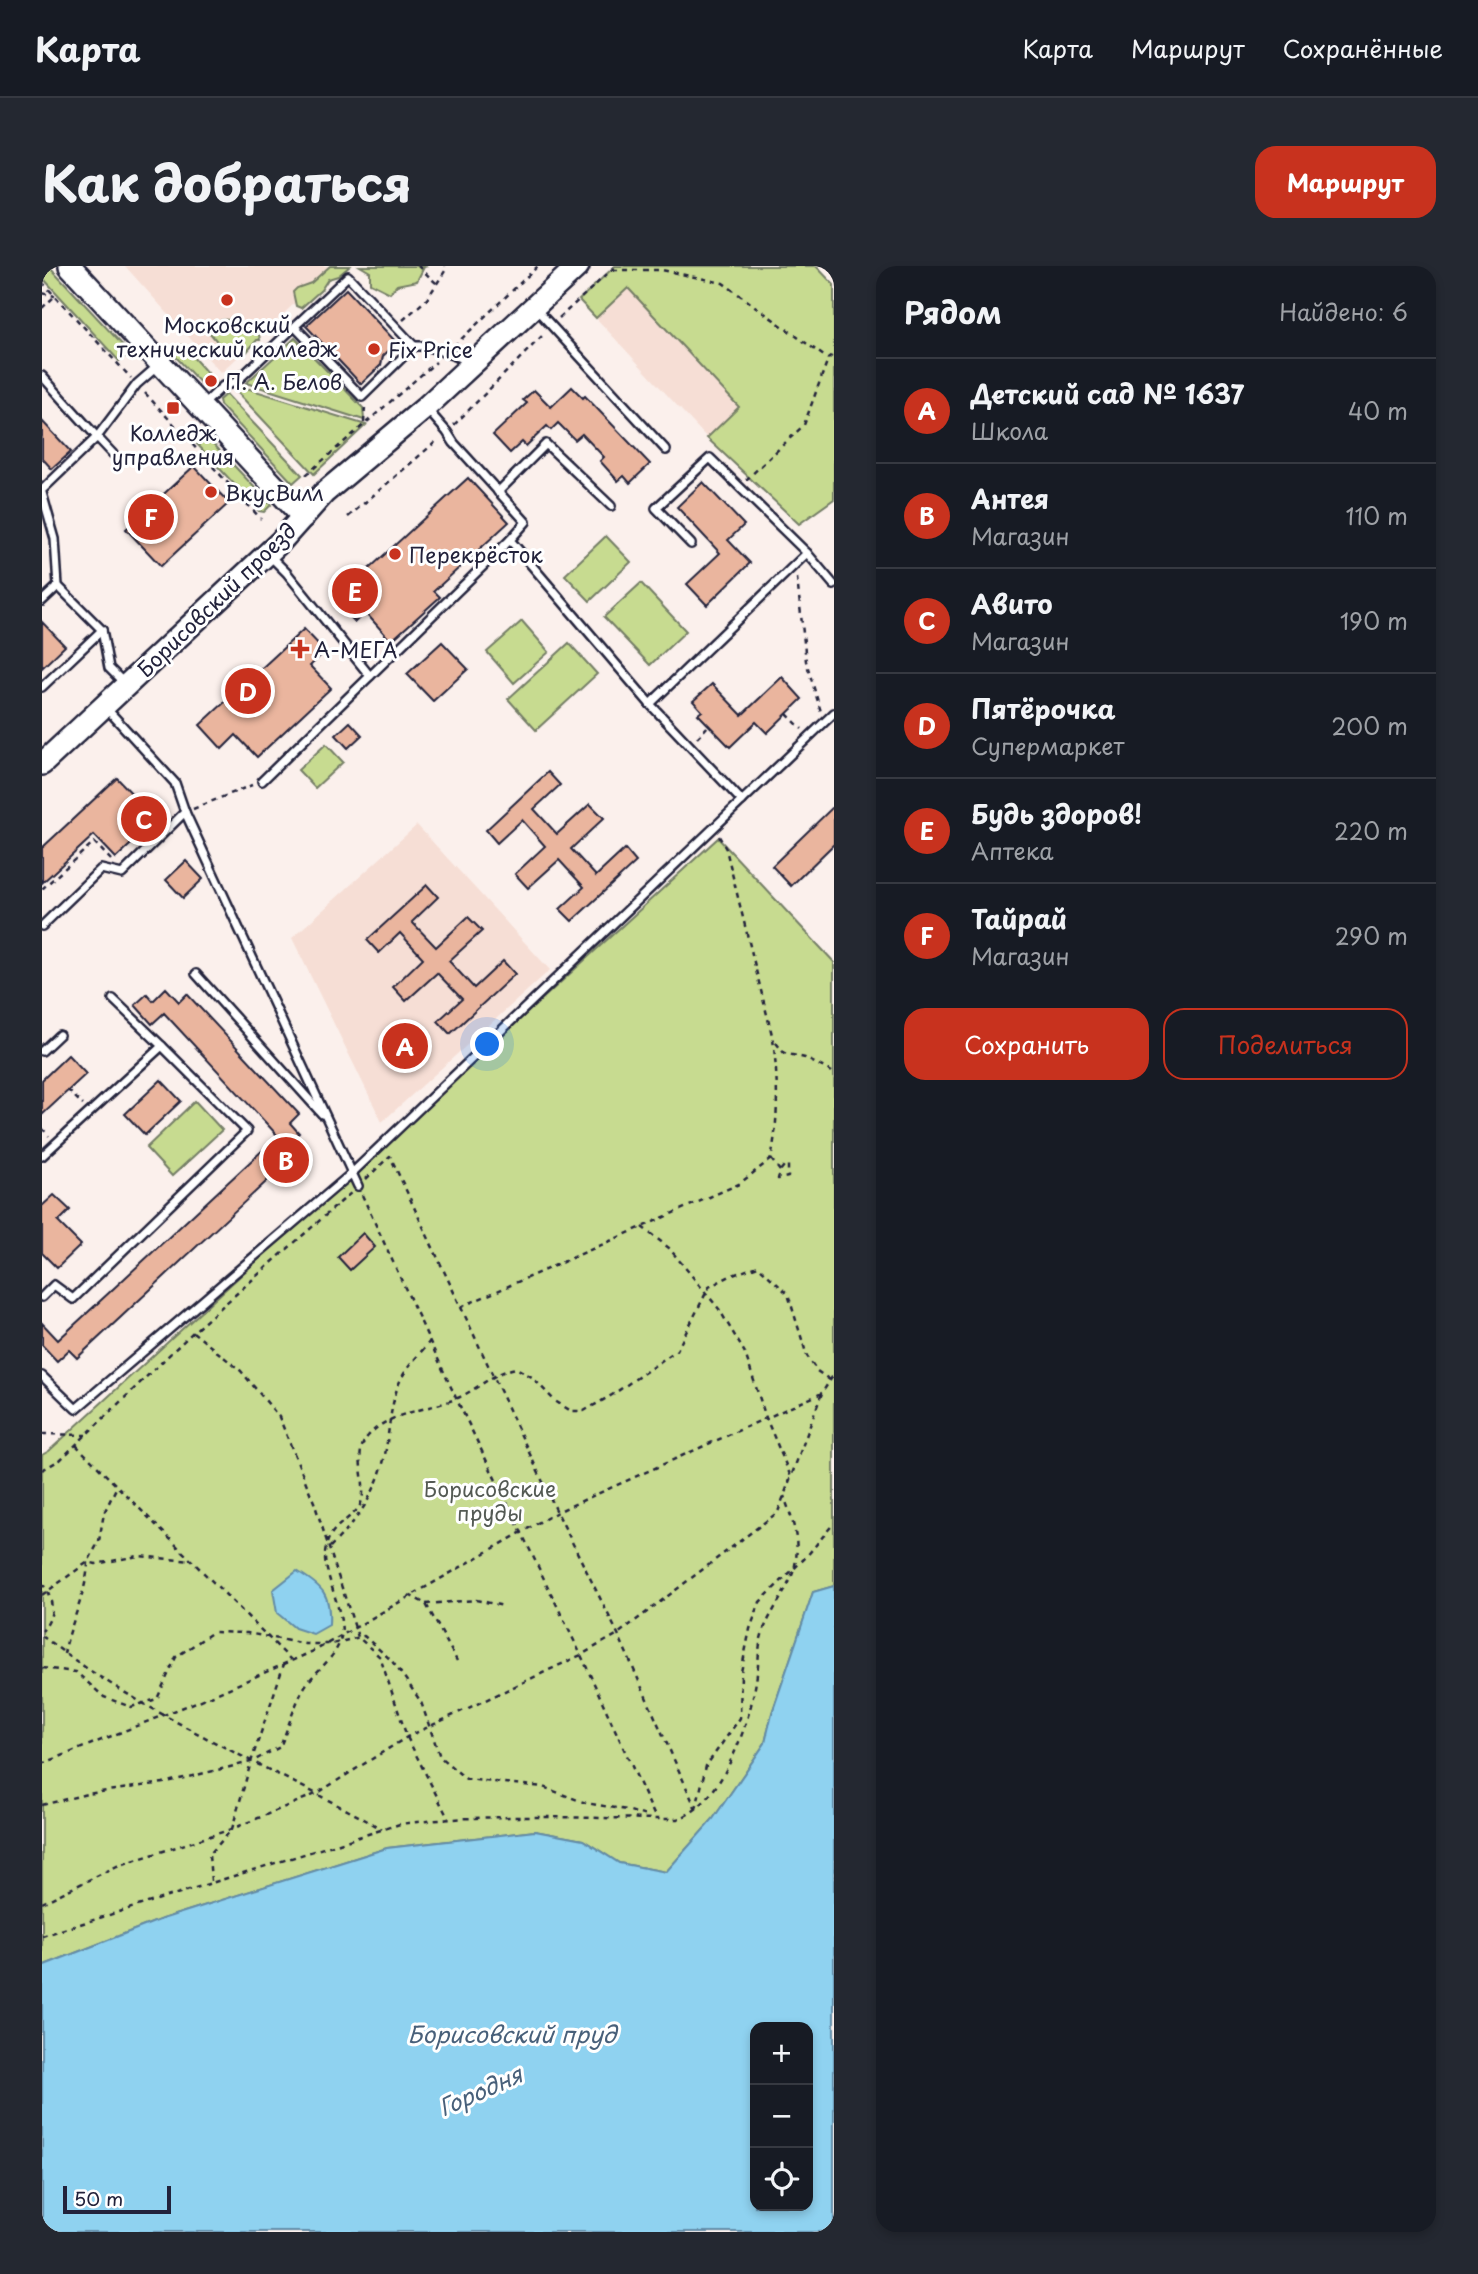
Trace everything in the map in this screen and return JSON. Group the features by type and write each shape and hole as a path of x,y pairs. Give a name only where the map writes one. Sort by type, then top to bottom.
{"street":[{"path":"70,266 303,517"},
{"name":"Борисовский проезд","path":"42,764 268,553 324,493 425,408 578,266"}],"lane":[{"path":"201,407 223,386 236,382 348,276 414,346"},
{"path":"534,307 666,450"},
{"path":"295,327 362,397 414,346 448,352 474,363"},
{"path":"126,685 109,668 102,630 58,586 55,539 42,491 97,437 137,384 160,363"},
{"path":"42,376 113,454"},
{"path":"262,781 526,522 425,408"},
{"path":"498,492 546,444 611,506"},
{"path":"691,544 656,509 709,458 740,485 807,553 834,585"},
{"path":"510,540 650,704 742,801"},
{"path":"268,553 370,676"},
{"path":"650,704 807,553"},
{"path":"42,601 58,586"},
{"path":"42,687 102,630"},
{"path":"104,706 175,783 185,812 358,1186"},
{"path":"42,1376 76,1409 352,1173 834,713"},
{"path":"42,926 101,869 122,874 185,812"},
{"path":"196,974 327,1120"},
{"path":"42,1297 54,1285 73,1298 247,1131 113,999"},
{"path":"42,1051 59,1035"},
{"path":"42,1156 162,1046"}],"path":[{"path":"418,266 437,284"},
{"path":"396,327 427,299 445,271 445,266"},
{"path":"306,475 448,352 538,266"},
{"path":"348,517 447,432 551,326 616,266"},
{"path":"611,270 662,270 723,283 828,359"},
{"path":"42,282 261,519"},
{"path":"42,293 55,296"},
{"path":"42,308 55,296"},
{"path":"740,485 804,425 828,359 834,354"},
{"path":"362,397 366,407 364,423"},
{"path":"795,565 806,661 824,722"},
{"path":"787,714 809,737"},
{"path":"689,745 709,725"},
{"path":"185,812 262,781"},
{"path":"461,1307 739,1184 771,1159 777,1130 778,1077 773,1039 726,849 715,828"},
{"path":"42,890 94,842 116,865"},
{"path":"773,1039 784,1053 805,1058 834,1073"},
{"path":"68,1090 90,1112"},
{"path":"42,1470 60,1460 193,1332 390,1156 556,1512 618,1634 696,1809"},
{"path":"771,1159 780,1171"},
{"path":"358,1186 656,1819"},
{"path":"642,1227 669,1248 719,1309 745,1353 766,1418 791,1477"},
{"path":"42,1805 74,1796 163,1783 251,1762 280,1747 303,1689 334,1653 342,1635 324,1555 332,1530 360,1506 364,1486 359,1460 367,1437 390,1420 456,1398 483,1385 503,1371 516,1368 532,1377 555,1401 571,1410 584,1411 677,1350 709,1287 758,1266 788,1294 807,1356 817,1371 830,1380"},
{"path":"193,1332 241,1371 279,1418 314,1502 358,1637 380,1657 407,1737 448,1818"},
{"path":"328,1546 354,1523 366,1507 377,1484 399,1383 430,1341"},
{"path":"42,1903 117,1866 232,1829 318,1793 407,1737 581,1655 618,1634 778,1512 822,1393 834,1374"},
{"path":"42,1764 211,1696 328,1644 556,1512 822,1393"},
{"path":"42,1434 86,1435"},
{"path":"76,1444 291,1660"},
{"path":"64,1654 69,1630 87,1579 88,1562 99,1541 104,1513 117,1486"},
{"path":"42,1936 400,1824 448,1818 677,1819 688,1816 721,1778 738,1745 750,1710 762,1634 774,1605 789,1585 796,1559 796,1530 784,1496"},
{"path":"696,1809 706,1766 740,1718 741,1672 750,1629 760,1602 793,1570 834,1523"},
{"path":"42,1595 88,1562 96,1564 138,1556 193,1561"},
{"path":"42,1583 53,1601 51,1619 42,1631"},
{"path":"409,1595 425,1604 457,1661"},
{"path":"425,1604 476,1600 504,1606"},
{"path":"42,1668 76,1672 104,1697 131,1707 157,1699 176,1657 213,1632 247,1633 305,1644 328,1644 364,1636 391,1660 421,1702 440,1757 466,1779 543,1787 586,1803 627,1810 656,1819"},
{"path":"42,1636 64,1654 160,1715 318,1793 382,1829"},
{"path":"211,1881 209,1855 232,1829 284,1664"}],"shaded area":[{"name":"Московский технический колледж","path":"125,266 334,266 221,373"},
{"path":"628,288 740,407 707,438 596,318"},
{"path":"417,825 550,970 382,1122 292,938"}],"green space":[{"path":"42,266 49,266 130,353 119,361 42,277"},
{"path":"330,266 350,266 338,276 328,279 321,290 301,308 296,306 293,292 311,283"},
{"path":"360,266 427,266 417,281 397,285 390,293 370,283 370,272"},
{"path":"615,266 816,266 834,285 834,499 799,524 707,438 739,407 628,288 596,318 579,300"},
{"path":"222,320 239,322 252,333 258,329 260,340 245,354 233,353 234,348 220,345 209,332"},
{"path":"295,338 363,408 364,420 246,383"},
{"path":"182,345 217,384 211,389 206,389 174,355"},
{"path":"243,387 366,425 314,474 237,392"},
{"path":"226,394 302,475 293,483 220,405 219,400"},
{"path":"206,436 271,505 264,512 259,511 197,444"},
{"path":"606,536 631,562 590,601 565,575"},
{"path":"641,583 686,631 650,665 604,617"},
{"path":"522,621 549,652 514,683 487,652"},
{"path":"569,643 597,674 536,730 508,699"},
{"path":"326,744 343,762 315,788 298,770"},
{"name":"Борисовские пруды","path":"718,838 834,962 834,1586 813,1592 772,1713 765,1743 713,1819 666,1872 619,1863 583,1840 535,1831 387,1848 162,1919 42,1966 42,1455"},
{"path":"195,1101 222,1130 172,1176 146,1148"}],"water":[{"path":"297,1571 319,1587 327,1599 329,1625 313,1634 295,1628 277,1613 273,1590"},
{"name":"Борисовский пруд","path":"834,1586 834,2232 42,2232 42,1966 162,1919 387,1848 535,1831 583,1840 619,1863 666,1872 713,1819 765,1743 772,1713 813,1592"}],"building":[{"path":"346,289 397,343 383,356 381,365 361,384 306,326"},
{"path":"572,387 583,398 585,396 650,464 630,483 624,476 618,481 600,461 604,457 582,434 575,440 558,423 551,430 547,426 526,446 522,442 510,453 493,435 527,403 523,400 534,390 551,407"},
{"path":"42,421 71,452 52,469 42,458"},
{"path":"194,466 229,503 161,566 126,529"},
{"path":"468,478 509,522 434,591 440,597 391,641 365,612 355,622 335,600"},
{"path":"703,482 744,525 728,540 750,563 707,605 687,584 720,553 677,507"},
{"path":"42,622 65,646 42,668"},
{"path":"304,629 325,651 310,666 331,688 257,757 236,735 222,749 200,725"},
{"path":"442,642 468,669 433,701 407,674"},
{"path":"782,677 802,699 767,733 756,722 730,747 698,714 702,711 693,701 712,684 742,715"},
{"path":"350,722 362,735 348,748 336,735"},
{"path":"548,772 560,785 534,809 557,834 590,804 604,818 571,849 596,876 625,849 636,862 572,921 560,909 584,887 559,860 528,888 515,874 545,846 522,820 497,843 486,830"},
{"path":"117,778 157,820 116,858 94,835 42,883 42,848"},
{"path":"834,806 834,844 791,886 772,866"},
{"path":"186,861 203,879 183,898 166,880"},
{"path":"427,885 438,897 412,922 436,947 468,917 482,931 449,961 474,988 503,961 515,974 450,1034 438,1021 462,999 437,973 406,1001 393,987 423,958 400,933 379,953 367,940"},
{"path":"166,988 179,1002 187,994 299,1114 290,1123 299,1133 288,1143 297,1153 77,1358 69,1350 57,1361 42,1345 42,1323 58,1340 278,1136 164,1013 152,1024 135,1005 147,994 153,1001"},
{"path":"68,1055 86,1074 42,1115 42,1080"},
{"path":"161,1080 181,1101 145,1135 125,1114"},
{"path":"54,1195 70,1210 58,1222 81,1245 57,1268 42,1253 42,1206"},
{"path":"363,1233 375,1247 350,1270 338,1257"}],"place":[{"name":"Московский технический колледж","path":"227,300"},
{"name":"Fix Price","path":"374,349"},
{"name":"П. А. Белов","path":"211,381"},
{"name":"Колледж управления","path":"173,408"},
{"name":"ВкусВилл","path":"211,492"},
{"name":"Тайрай","path":"151,517"},
{"name":"Перекрёсток","path":"395,554"},
{"name":"Будь здоров!","path":"355,591"},
{"name":"А-МЕГА","path":"300,649"},
{"name":"Пятёрочка","path":"248,691"},
{"name":"Авито","path":"144,819"},
{"name":"Детский сад № 1637","path":"405,1046"},
{"name":"Антея","path":"286,1160"}],"water label":[{"name":"Городня","path":"480,2090"}]}
